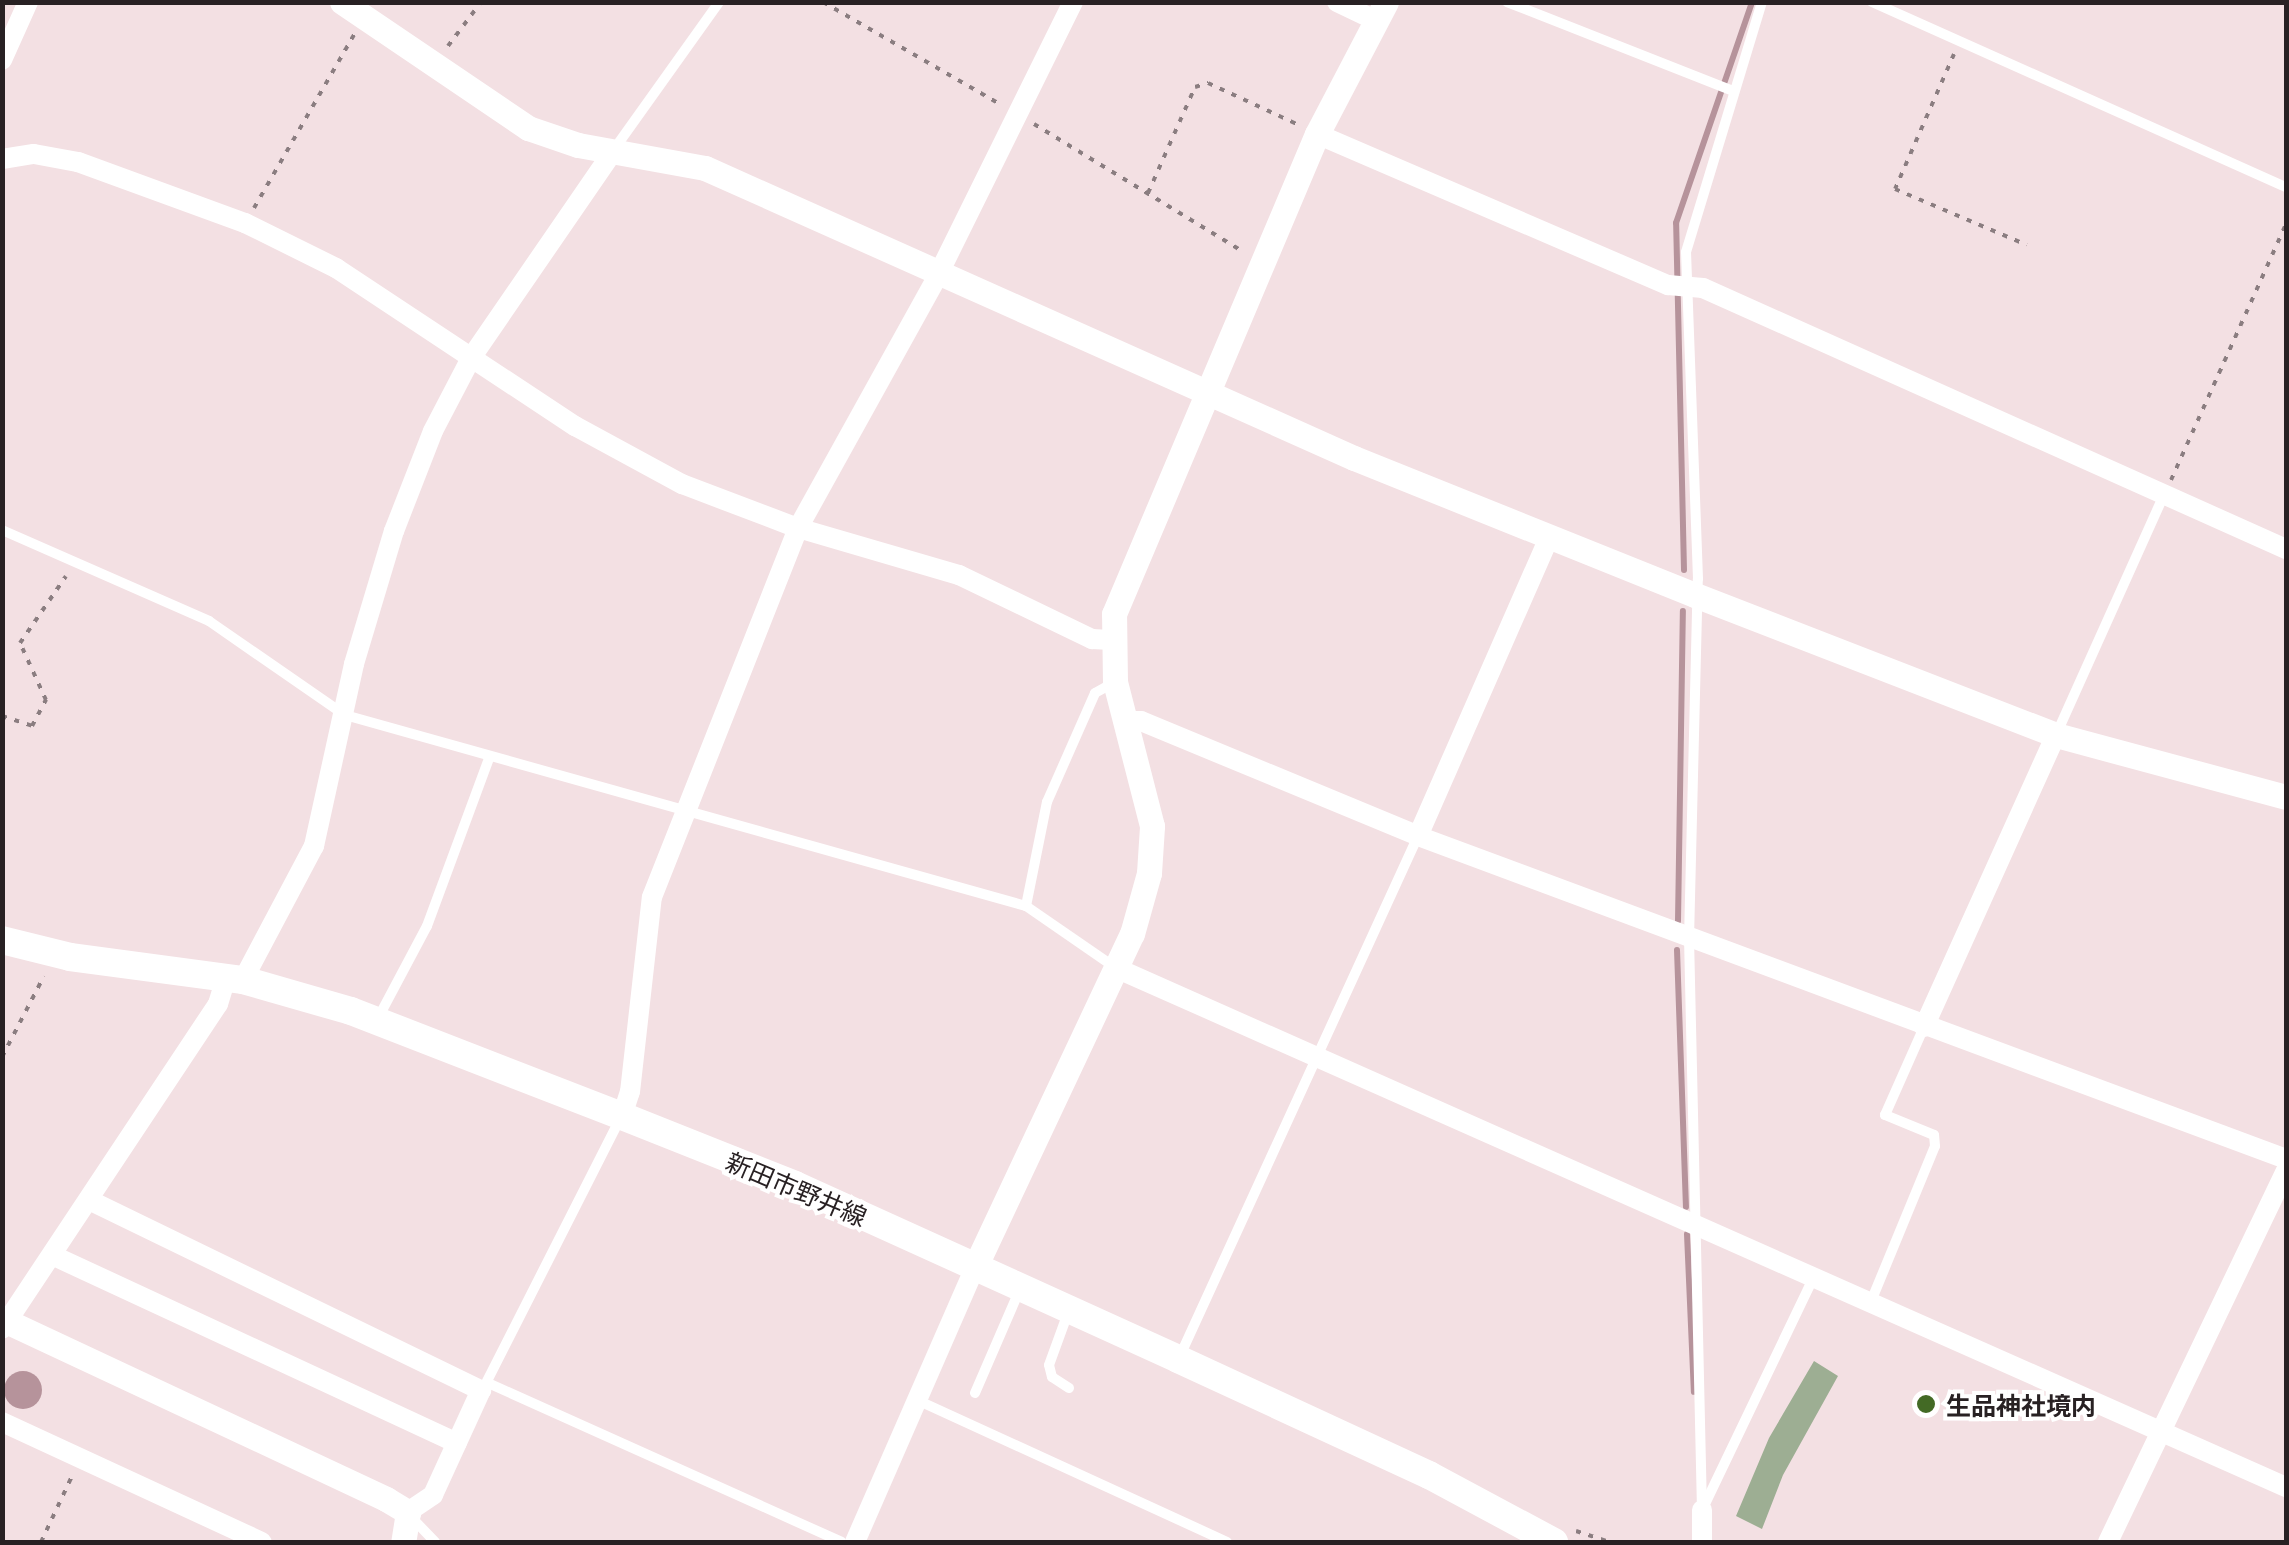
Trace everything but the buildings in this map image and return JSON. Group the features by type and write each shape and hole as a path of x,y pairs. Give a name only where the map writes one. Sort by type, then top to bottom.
{"main road":[{"name":"新田市野井線","path":"2,940 52,953 234,979 376,1020 622,1116 976,1267 1553,1538"}],"street":[{"path":"2,60 28,2"},
{"path":"342,2 528,128 705,168 1210,395 1695,595 2056,735 2286,797"},
{"path":"622,1116 630,1092 652,897 798,528 938,275 1020,116 1073,2"},
{"path":"855,1542 976,1267 1116,968 1149,873 1152,826 1115,682 1111,640 1128,576 1210,395 1317,134 1382,12 1337,2"},
{"path":"1317,134 2286,549"},
{"path":"89,1200 484,1386 426,1506 408,1512 4,1323 54,1256 89,1200 218,1004 314,846 394,531 470,358 614,150"},
{"path":"2,159 34,154 78,162 245,223 336,268 470,358 682,484 798,528 959,575 1092,638 1111,640"},
{"path":"1418,836 1550,536"},
{"path":"1124,721 1142,721 1287,777 1418,836 2286,1160"},
{"path":"1924,1027 2056,735"},
{"path":"1116,968 1872,1300 2286,1487"},
{"path":"2108,1542 2286,1171"},
{"path":"54,1256 457,1443"},
{"path":"2,1422 262,1542"},
{"path":"1702,1510 1702,1542"},
{"path":"403,1542 408,1512"}],"lane":[{"path":"614,150 720,2"},
{"path":"1508,2 1532,6 1730,90"},
{"path":"1702,1510 1689,939 1695,595 1678,286 1730,90 1762,2"},
{"path":"1872,2 2286,187"},
{"path":"2056,735 2165,494"},
{"path":"2,530 209,621 345,715 1026,906 1116,968"},
{"path":"1026,906 1053,788 1095,692 1115,682"},
{"path":"376,1020 427,926 490,756"},
{"path":"1178,1359 1313,1056 1418,836"},
{"path":"1872,1300 1935,1146 1934,1135 1885,1116 1924,1027"},
{"path":"622,1116 484,1386 840,1542"},
{"path":"1702,1510 1814,1275"},
{"path":"975,1394 1020,1288"},
{"path":"1068,1388 1052,1377 1049,1365 1069,1310"},
{"path":"917,1400 1226,1542"},
{"path":"408,1512 435,1542"}],"path":[{"path":"433,66 481,2"},
{"path":"822,2 1020,116 1265,265"},
{"path":"245,223 364,18"},
{"path":"1959,42 1895,189 2027,245"},
{"path":"1148,194 1195,87 1208,83 1317,134"},
{"path":"2165,494 2286,224"},
{"path":"2,716 32,726 46,700 20,643 73,560"},
{"path":"2,1057 34,1004 52,953"},
{"path":"41,1542 80,1458"},
{"path":"1553,1538 1609,1542"}],"shaded area":[{"path":"23,1371 37,1376 42,1390 37,1404 23,1409 9,1404 4,1390 9,1376"}],"waterway":[{"path":"1684,570 1676,223 1752,2"},
{"path":"1678,921 1683,611"},
{"path":"1677,950 1686,1207"},
{"path":"1687,1234 1694,1392"}],"place":[{"name":"生品神社境内","path":"1926,1404"}]}
